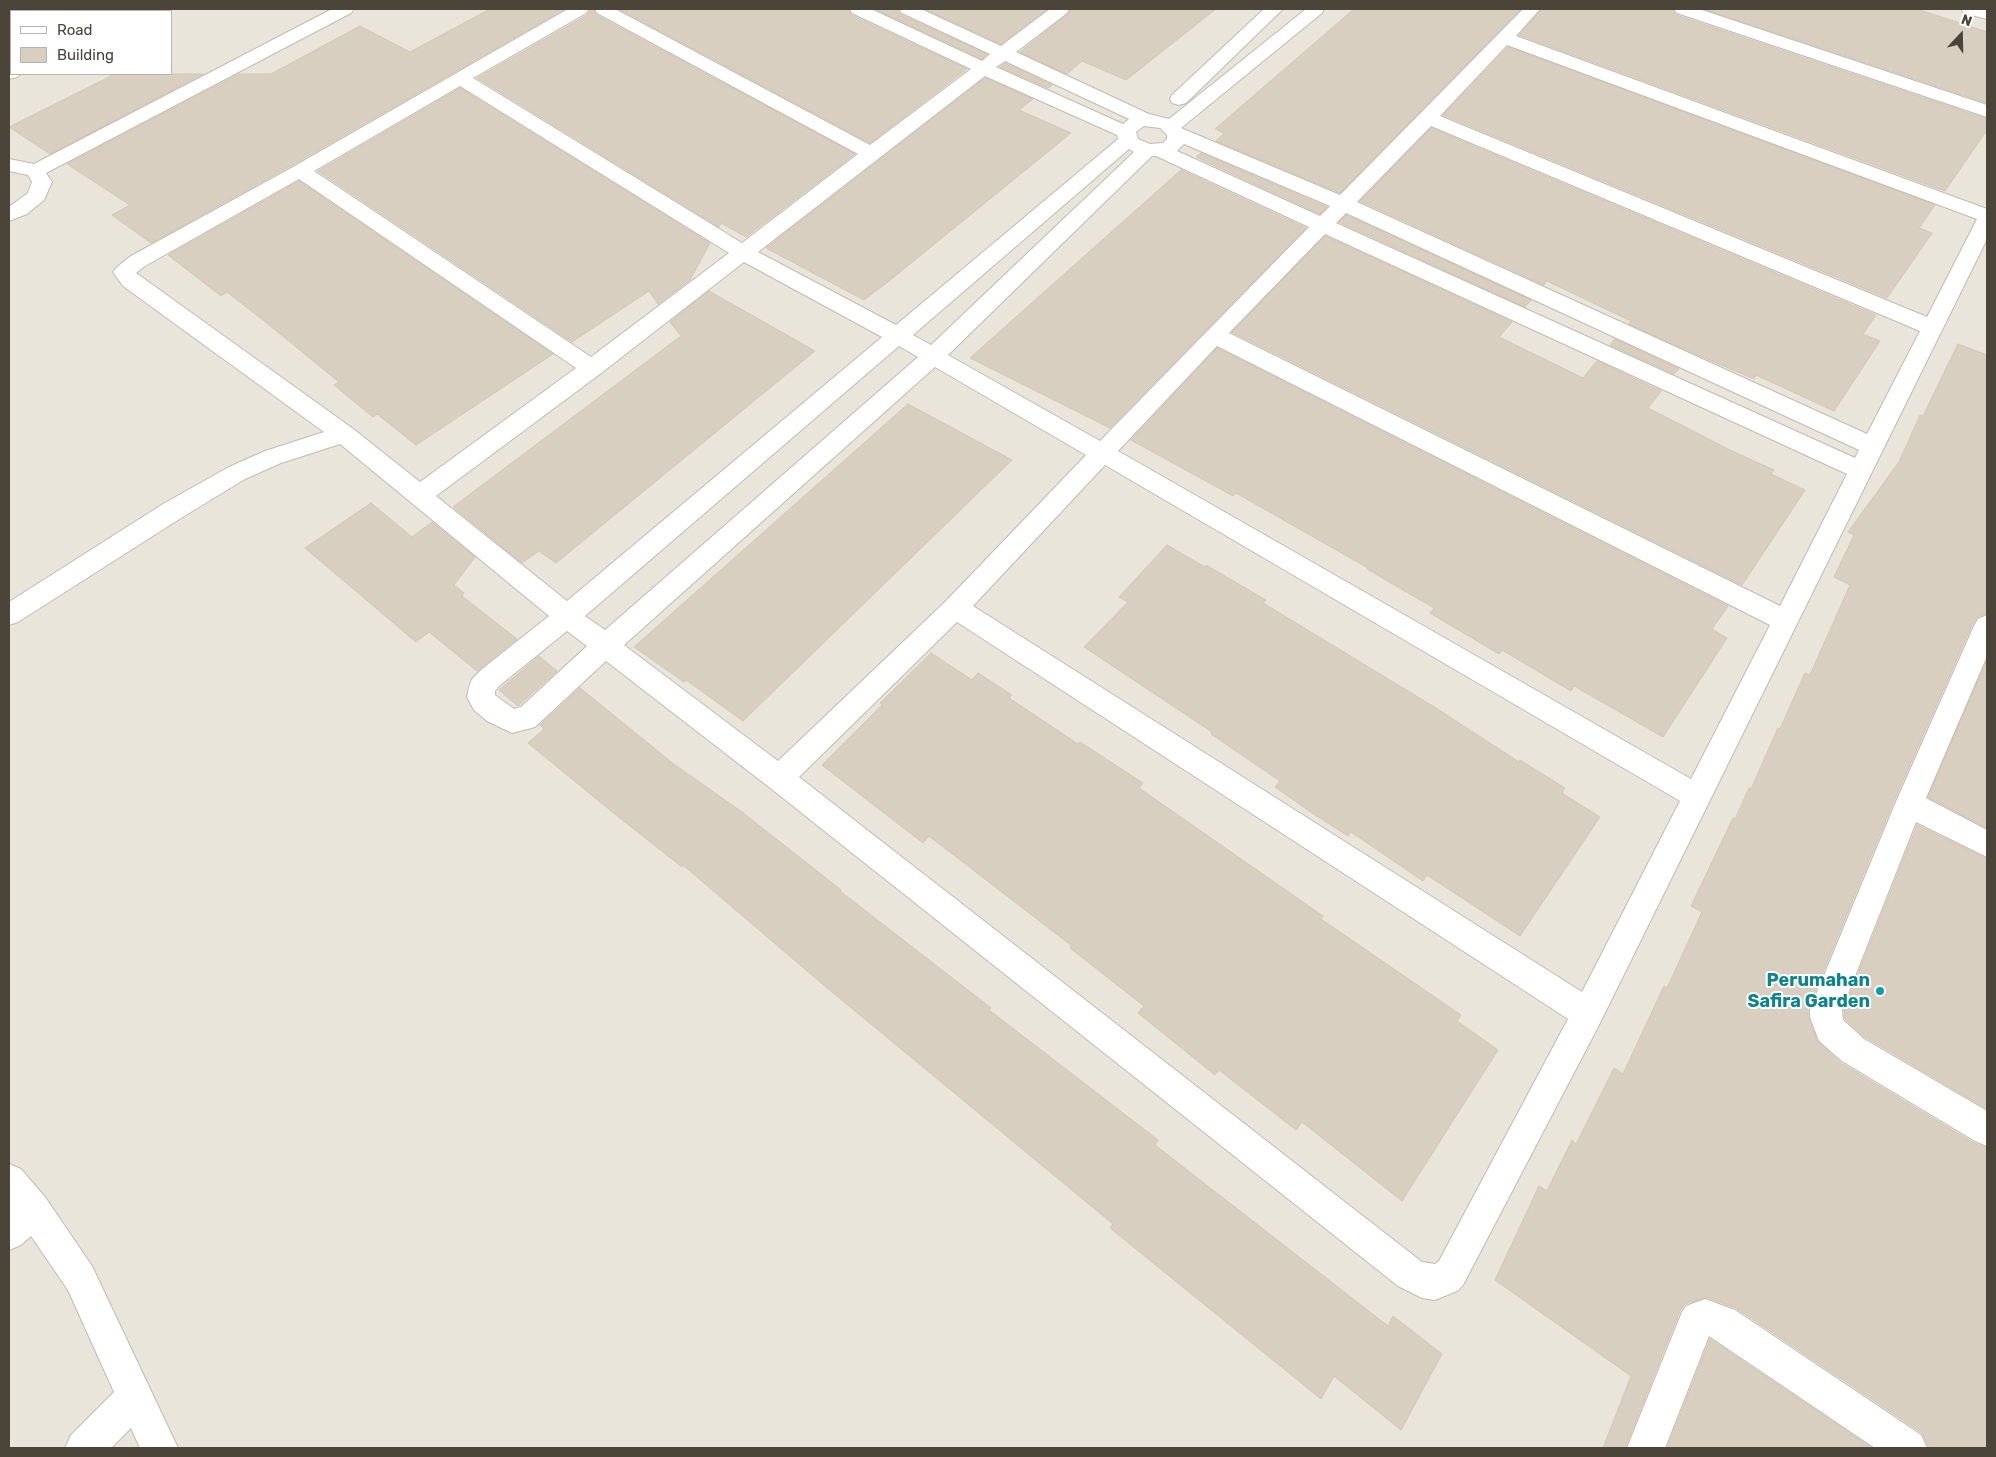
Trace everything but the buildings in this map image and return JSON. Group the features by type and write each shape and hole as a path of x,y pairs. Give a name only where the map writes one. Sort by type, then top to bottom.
{"street":[{"path":"36,171 345,9"},
{"path":"580,9 300,171 138,262 124,272 130,281 344,434 567,616 778,778 1402,1268 1422,1280 1435,1282 1445,1279 1451,1272 1588,1014 1698,798 1987,217 1504,38"},
{"path":"603,9 870,153"},
{"path":"908,9 1163,125 1344,204 1873,446"},
{"path":"420,495 592,368 870,153 1061,9"},
{"path":"1163,125 1274,9"},
{"path":"1163,125 1316,9"},
{"path":"778,778 955,608 1214,335 1428,118 1532,9"},
{"path":"1683,9 1987,111"},
{"path":"1970,9 1987,14"},
{"path":"867,10 1140,143 1324,224 1861,471"},
{"path":"460,78 742,252 896,335 1698,798"},
{"path":"1428,118 1932,328"},
{"path":"1140,143 932,357 525,719 512,720 488,707 481,697 482,687 485,683 567,616 896,335 1140,143 1174,144 1178,138 1163,125 1133,124 1140,143"},
{"path":"9,165 21,166 36,171 42,182 37,196 20,210 9,215"},
{"path":"300,171 592,368"},
{"path":"1214,335 1786,621"},
{"path":"9,615 172,511 236,473 273,457 344,434"},
{"path":"955,608 1588,1014"},
{"path":"1987,626 1909,804 1826,1009 1830,1030 1853,1050 1987,1129"},
{"path":"1909,804 1987,844"},
{"path":"9,1181 21,1221 80,1278 159,1448"},
{"path":"1646,1448 1694,1325 1699,1319 1705,1317 1722,1323 1908,1448"},
{"path":"84,1448 136,1397"}],"shaded area":[{"path":"9,9 1987,9 1987,1448 9,1448"}],"place":[{"name":"Perumahan Safira Garden","path":"1880,991"}]}
